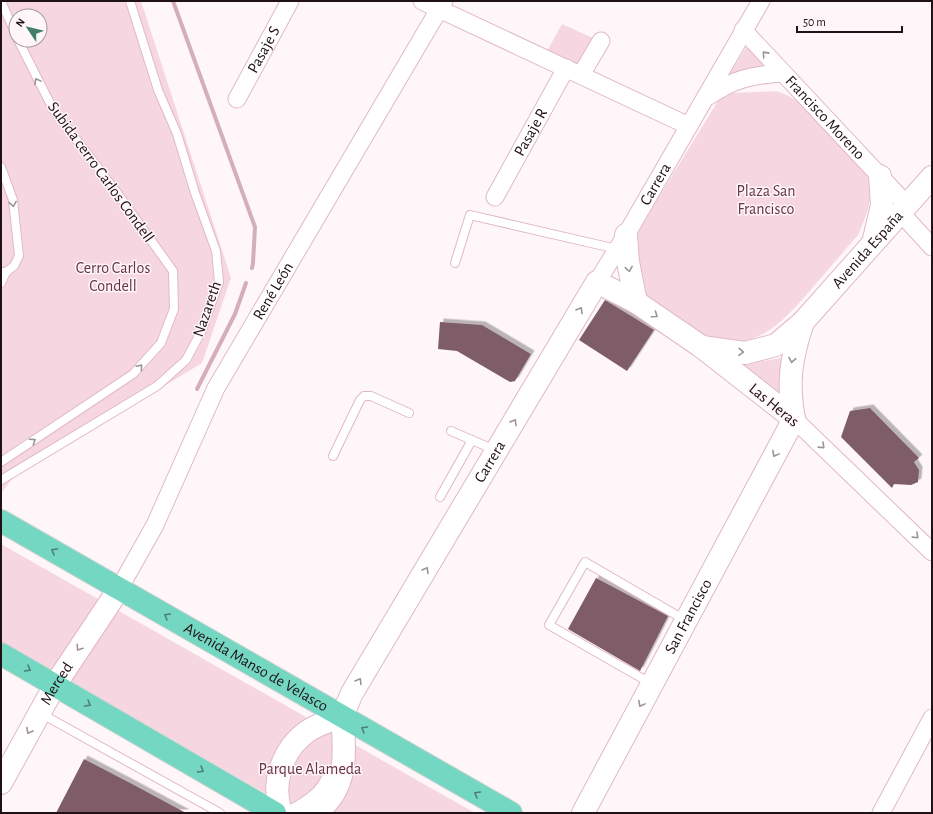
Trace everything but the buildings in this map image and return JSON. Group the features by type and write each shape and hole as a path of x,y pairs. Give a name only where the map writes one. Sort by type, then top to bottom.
{"main road":[{"path":"872,244 882,205 880,176"},
{"name":"Avenida España","path":"702,348 745,353 776,345 803,322 932,177"},
{"path":"622,242 628,262 636,302"},
{"name":"Las Heras","path":"597,282 636,302 702,348 794,419"},
{"name":"Carrera","path":"342,716 352,693 597,282"},
{"name":"Avenida España","path":"794,419 789,398 790,375 794,349 803,322"},
{"name":"San Francisco","path":"583,813 794,419"},
{"name":"Avenida Manso de Velasco","path":"1,521 511,813"},
{"name":"Merced","path":"1,783 55,685 119,589"},
{"path":"1,654 275,813"},
{"path":"281,813 277,796 277,783 279,772 288,752 309,730 342,716 345,764 338,784 322,807 314,813"}],"street":[{"name":"Pasaje S","path":"237,99 290,1"},
{"path":"422,1 442,5 566,68 689,126"},
{"name":"Carrera","path":"597,282 622,242 761,1"},
{"name":"René León","path":"119,589 155,525 216,388 442,5"},
{"name":"Francisco Moreno","path":"743,30 880,176 932,247"},
{"path":"581,75 601,41"},
{"name":"Pasaje R","path":"495,197 566,68"},
{"name":"Carrera","path":"706,97 726,84 740,79 758,74 782,73"},
{"name":"Las Heras","path":"794,419 932,552"},
{"path":"881,813 932,718"},
{"path":"333,730 336,734 337,747 335,766 329,781 322,792 311,803 293,813 290,807 281,802 282,783 287,768 303,746 317,734 333,730"}],"lane":[{"path":"2,1 8,16"},
{"name":"Nazareth","path":"1,480 163,381 186,360 201,332 219,282 216,251 195,193 177,134 158,90 130,1"},
{"name":"Subida cerro Carlos Condell","path":"1,462 133,374 161,343 174,309 173,271 118,194 53,109 22,48"},
{"path":"1,167 13,200 19,256 14,266 3,272 1,283"},
{"path":"455,263 470,215 622,242"},
{"path":"333,456 360,400 364,396 371,396 409,413"},
{"path":"452,431 496,451"},
{"path":"440,497 472,440"},
{"path":"652,684 549,625 585,562 686,620"},
{"path":"39,712 220,813"}],"green space":[{"name":"Cerro Carlos Condell","path":"1,1 141,1 231,278 202,363 12,479 1,493"},
{"path":"562,24 595,39 579,68 547,51"},
{"path":"747,46 771,69 729,75"},
{"name":"Plaza San Francisco","path":"776,91 799,102 861,165 868,176 871,185 871,197 858,235 804,298 782,321 757,337 743,341 727,342 710,339 642,292 636,239 641,226 718,101 732,93"},
{"path":"781,358 782,401 735,362 751,363"},
{"name":"Parque Alameda","path":"1,544 475,813 300,813 1,642"}],"waterway":[{"path":"173,1 255,227 252,268"},
{"path":"197,389 235,314 246,283"}]}
